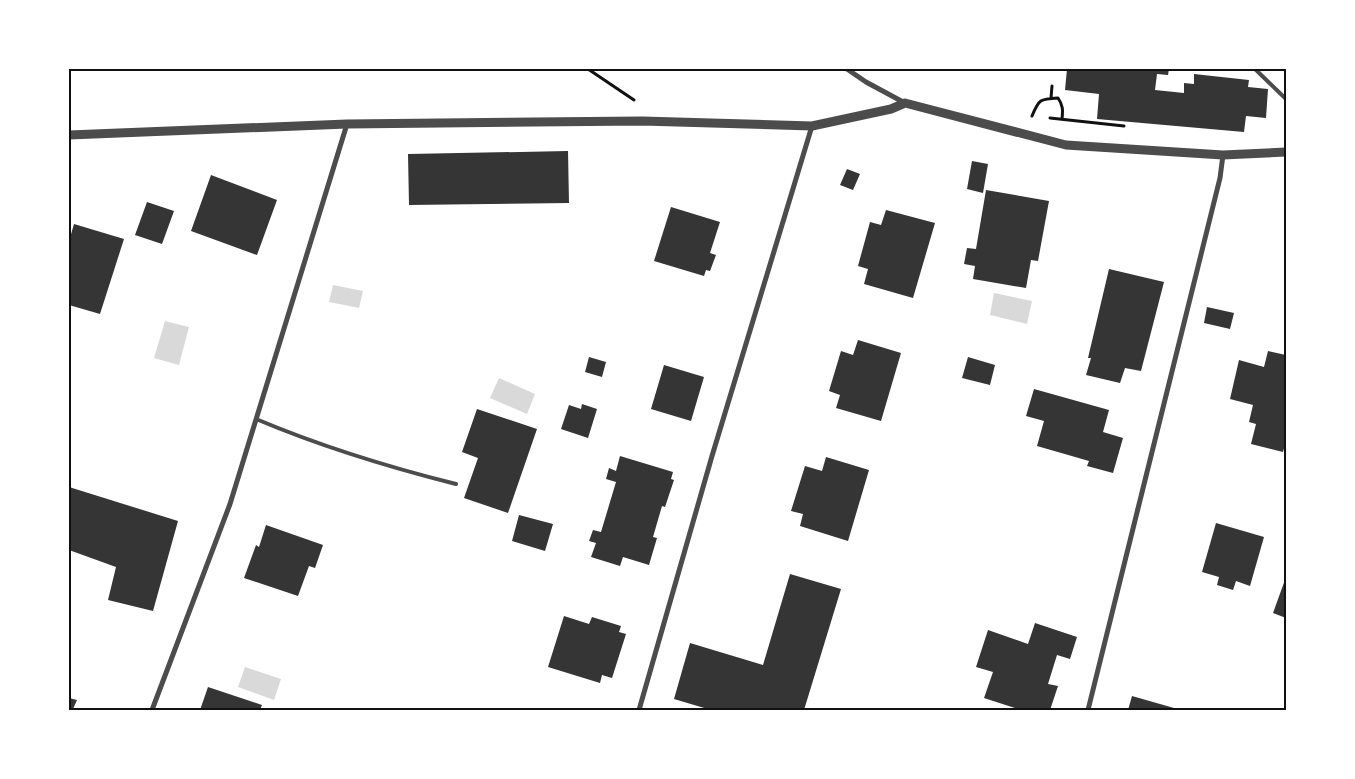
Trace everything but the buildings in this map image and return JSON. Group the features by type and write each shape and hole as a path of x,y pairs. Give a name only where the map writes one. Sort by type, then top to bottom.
{"street":[{"path":"847,69 866,82 905,103 1066,146 1223,155 1286,152"},
{"path":"69,135 346,124 642,121 812,126 891,109 905,103"},
{"path":"152,710 230,504 346,124"},
{"path":"639,710 712,456 812,126"},
{"path":"1088,710 1220,178 1223,155"}],"lane":[{"path":"1256,69 1286,99"},
{"path":"256,419 296,436 416,474 456,484"}],"path":[{"path":"588,69 635,100 642,121"},
{"path":"1051,98 1052,86"},
{"path":"1035,108 1043,98 1058,98 1062,103 1062,119"},
{"path":"1032,116 1040,116"},
{"path":"1047,117 1132,127"}],"shaded area":[{"path":"333,285 363,291 359,308 329,302"},
{"path":"994,293 1032,301 1027,324 990,315"},
{"path":"165,321 189,327 179,365 154,358"},
{"path":"499,378 535,394 527,414 490,398"},
{"path":"245,667 281,679 274,700 238,687"}]}
